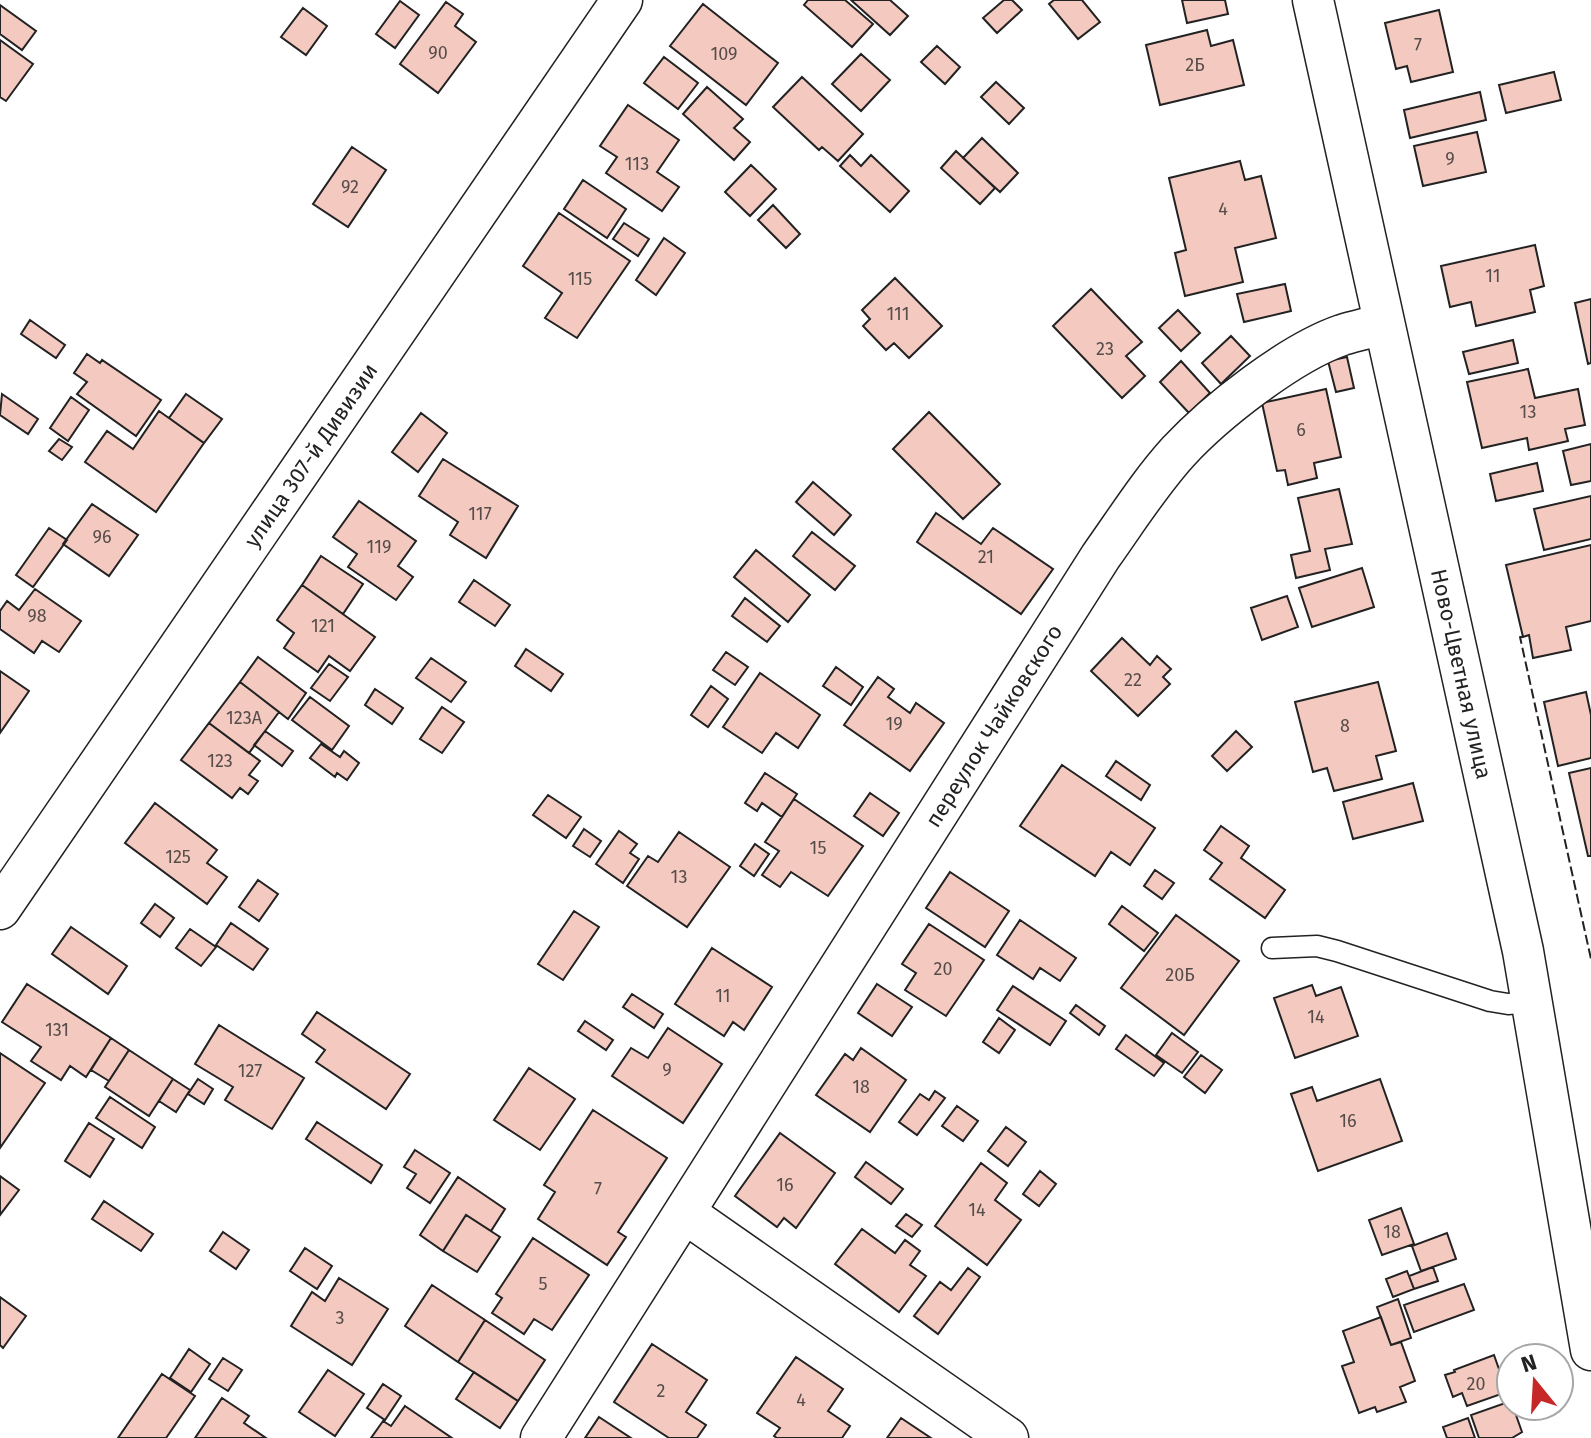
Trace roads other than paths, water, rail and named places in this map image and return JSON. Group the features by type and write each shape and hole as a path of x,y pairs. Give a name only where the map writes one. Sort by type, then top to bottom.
{"street":[{"name":"улица 307-й Дивизии","path":"0,909 622,0"},
{"name":"Ново-Цветная улица","path":"1313,0 1507,871 1533,1002 1591,1350"},
{"name":"переулок Чайковского","path":"541,1438 1101,556 1168,464 1212,418 1253,386 1307,352 1340,336 1383,324"},
{"path":"685,1213 1008,1438"}],"lane":[{"path":"1272,948 1317,946 1490,1001 1508,1004 1533,1002"}]}
